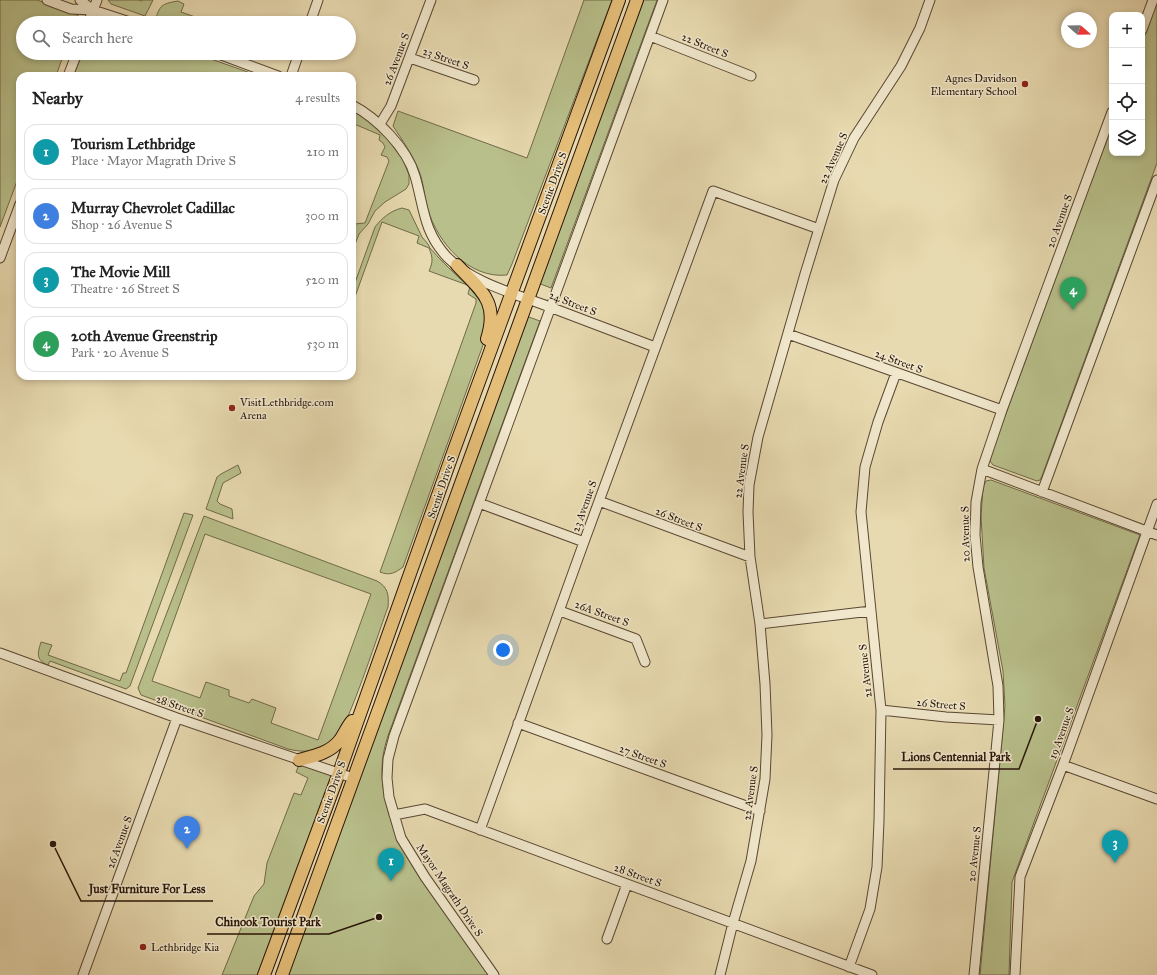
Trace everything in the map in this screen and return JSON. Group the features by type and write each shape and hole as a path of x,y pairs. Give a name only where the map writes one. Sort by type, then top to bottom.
{"main road":[{"name":"Scenic Drive S","path":"264,975 339,773 454,450 619,0"},
{"name":"Scenic Drive S","path":"282,975 637,0"},
{"path":"454,450 492,325 492,316 487,299 457,265"},
{"path":"299,760 319,755 335,746 364,703"},
{"path":"259,975 278,937"}],"street":[{"path":"47,0 71,9 93,10 111,16"},
{"path":"80,0 93,10"},
{"path":"91,16 96,0"},
{"path":"312,16 318,0"},
{"name":"26 Avenue S","path":"380,124 391,106 431,0"},
{"path":"394,815 389,798 387,778 388,759 394,736 663,0"},
{"name":"22 Avenue S","path":"720,975 751,861 765,779 767,735 760,624 750,557 748,512 749,485 753,458 834,180 854,138 901,66 920,28 930,0"},
{"path":"1145,22 1153,0"},
{"name":"22 Street S","path":"650,36 751,76"},
{"name":"23 Street S","path":"410,58 474,80"},
{"path":"70,72 74,60"},
{"path":"235,60 267,72"},
{"path":"292,72 297,60"},
{"name":"24 Street S","path":"356,107 368,114 380,124 404,154 414,175 423,212 430,232 446,255 457,265 486,283 655,347"},
{"name":"20 Avenue S","path":"974,975 999,720 998,686 978,567 975,535 976,502 982,469 1002,410 1109,120"},
{"path":"1042,492 1157,180"},
{"name":"23 Avenue S","path":"480,830 713,191 819,229"},
{"path":"0,258 16,215"},
{"name":"24 Street S","path":"788,334 1002,410"},
{"name":"21 Avenue S","path":"849,967 870,909 877,867 879,820 881,710 861,512 865,467 878,422 896,373"},
{"path":"982,469 1157,535"},
{"name":"26 Street S","path":"599,501 750,557"},
{"path":"479,504 584,542"},
{"name":"19 Avenue S","path":"1015,975 1020,878 1063,765 1157,504"},
{"name":"26A Street S","path":"560,611 636,638 645,662"},
{"path":"760,624 870,611"},
{"name":"28 Street S","path":"0,653 177,718 353,778"},
{"name":"26 Street S","path":"881,710 946,717 999,720"},
{"name":"26 Avenue S","path":"83,975 177,718"},
{"name":"27 Street S","path":"518,723 760,811"},
{"path":"1063,765 1157,799"},
{"name":"28 Street S","path":"394,815 425,809 872,975"},
{"name":"Mayor Magrath Drive S","path":"394,815 401,838 425,877 494,975"},
{"path":"607,939 627,884"}],"green space":[{"path":"0,0 37,0 78,15 16,16 16,60 62,60 57,72 16,72 16,184 0,227"},
{"path":"108,0 153,0 145,16 111,4"},
{"path":"584,0 612,0 507,275 493,275 480,271 468,265 457,256 439,235 428,210 422,180 417,165 393,126 398,111 527,158"},
{"path":"642,0 657,0 551,288 538,283"},
{"path":"178,1 184,4 181,12 192,16 157,16 160,8 168,3"},
{"path":"1157,2 1157,163 1042,476 1040,480 1037,481 993,465 990,461 990,457 1109,132 1109,156 1145,156 1145,35"},
{"path":"80,60 214,60 248,72 75,72"},
{"path":"356,112 361,114 383,133 403,160 409,175 409,184 406,189 385,202 375,211 368,224 359,234 356,242 356,224 365,223 389,161 387,157 381,155 385,147 379,140 380,135 356,125"},
{"path":"402,208 409,210 422,237 430,248 466,285 429,271 432,260 429,248 417,243 419,236 382,222 356,294 356,280 375,227 387,215"},
{"path":"470,288 487,305 487,334 403,567 392,573 387,574 380,572 476,303 476,299 468,294"},
{"path":"526,316 540,321 390,731 385,746 382,770 384,794 398,840 489,975 288,975"},
{"path":"238,465 241,473 223,483 217,501 220,504 232,509 233,519 206,509 217,477"},
{"path":"991,480 1140,535 1012,882 1009,975 980,975 1005,706 1003,671 984,568 981,516 983,487 986,481"},
{"path":"184,513 193,515 130,686 126,689 50,661 48,665 41,661 38,652 41,642 52,645 48,655 120,681 123,673 126,673"},
{"path":"204,516 377,581 386,589 388,607 371,657 346,721 339,735 333,743 328,746 311,751 288,749 141,695 138,688","holes":["205,534 371,594 318,740 271,723 276,708 252,699 249,703 229,696 229,690 206,682 200,698 152,681"]},
{"path":"301,760 339,773 259,975 222,975 254,896 264,884 267,863 294,793 301,795 308,778 296,772"}],"place":[{"name":"Agnes Davidson Elementary School","path":"1025,84"},
{"name":"20th Avenue Greenstrip","path":"1073,310"},
{"name":"VisitLethbridge.com Arena","path":"232,408"},
{"name":"Lions Centennial Park","path":"1038,719"},
{"name":"Just Furniture For Less","path":"53,844"},
{"name":"Murray Chevrolet Cadillac","path":"187,849"},
{"name":"The Movie Mill","path":"1115,863"},
{"name":"Tourism Lethbridge","path":"391,881"},
{"name":"Chinook Tourist Park","path":"379,917"},
{"name":"Lethbridge Kia","path":"143,947"}]}
